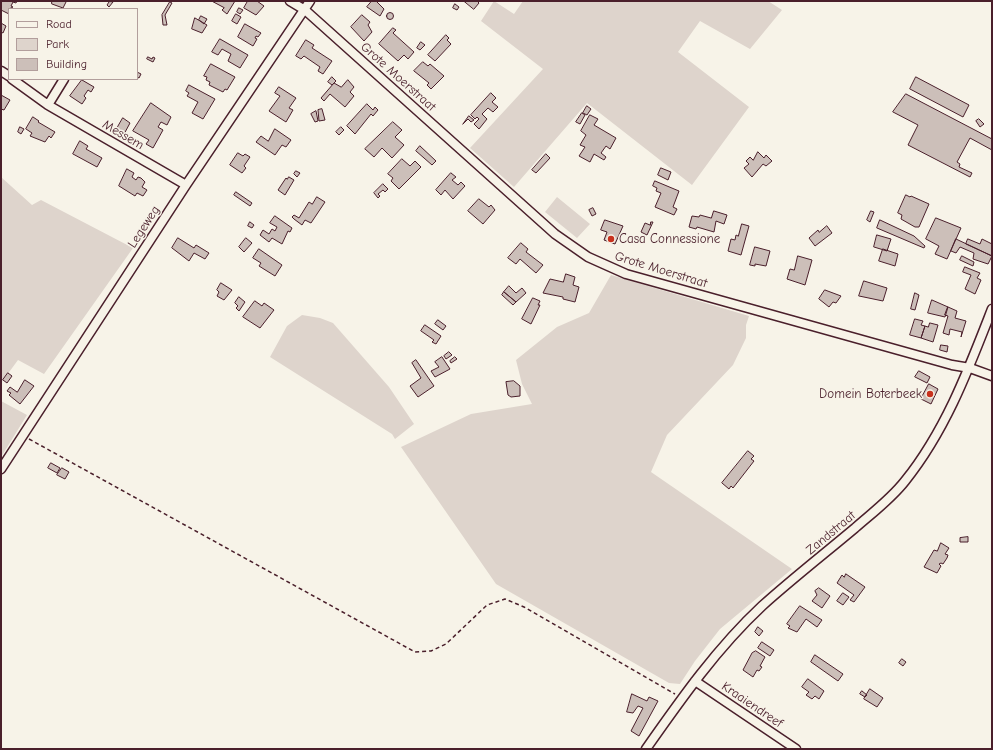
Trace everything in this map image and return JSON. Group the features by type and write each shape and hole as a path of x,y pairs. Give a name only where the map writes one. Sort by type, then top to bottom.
{"street":[{"name":"Grote Moerstraat","path":"290,1 305,10 548,228 588,257 626,274 952,365 970,368 992,376"},
{"name":"Legeweg","path":"1,469 186,185 310,1"},
{"name":"Messem","path":"13,80 48,105 186,185"},
{"path":"48,105 63,80"},
{"name":"Zandstraat","path":"646,749 682,698 721,649 757,611 881,506 900,487 918,463 939,428 970,368 992,308"},
{"name":"Kraaiendreef","path":"695,682 796,749"}],"path":[{"path":"23,435 415,652 431,651 446,644 487,605 505,599 524,607 682,698"}],"green space":[{"path":"494,1 514,14 523,1 768,1 782,10 750,49 700,21 678,52 749,107 692,185 587,103 514,187 470,148 543,69 481,21"},
{"path":"1,177 32,205 41,200 133,248 44,374 18,360 1,383"},
{"path":"557,197 590,224 577,238 545,212"},
{"path":"611,275 749,316 746,325 746,338 733,365 667,435 651,472 792,569 720,629 695,661 680,684 669,683 496,584 401,447 471,414 532,404 522,384 516,360 557,327 589,313"},
{"path":"302,315 320,318 333,323 389,387 414,424 395,439 392,434 270,357 287,326"},
{"path":"1,401 27,415 1,457"}],"building":[{"path":"1,1 17,1 16,3 13,2 11,6 13,7 8,8 8,14 1,10"},
{"path":"52,1 66,2 63,8 52,4"},
{"path":"107,1 113,2 109,7 107,5 109,2"},
{"path":"212,1 235,1 227,14 222,10 224,8"},
{"path":"248,1 257,1 264,6 256,15 244,8"},
{"path":"372,1 376,1 384,9 380,16 367,7"},
{"path":"464,1 477,1 479,3 474,9"},
{"path":"170,2 172,3 165,15 167,25 163,25 162,15"},
{"path":"455,4 459,7 457,10 453,8"},
{"path":"239,8 243,10 240,14 237,12"},
{"path":"390,13 393,16 390,19 387,16"},
{"path":"236,14 241,17 237,24 232,21"},
{"path":"362,15 370,22 368,25 372,32 364,41 351,27"},
{"path":"201,16 207,19 204,24 199,20"},
{"path":"195,18 207,25 202,33 192,29"},
{"path":"1,23 6,26 3,33 1,32"},
{"path":"245,24 261,33 258,37 256,36 255,38 257,39 253,46 238,37"},
{"path":"393,28 396,30 393,33 414,52 408,59 404,55 398,61 379,44"},
{"path":"446,35 449,38 447,40 451,44 435,61 428,55"},
{"path":"220,39 248,55 240,68 228,61 231,54 222,49 218,55 212,52"},
{"path":"306,40 314,45 312,48 332,61 323,74 318,71 320,67 304,56 301,59 296,56"},
{"path":"421,42 425,45 420,50 417,48"},
{"path":"148,57 152,59 153,57 155,58 153,62 147,59"},
{"path":"423,62 428,66 430,64 444,76 431,89 427,85 429,83 414,71"},
{"path":"211,64 235,77 227,90 225,89 223,92 209,85 210,82 206,80 207,77 204,76"},
{"path":"332,77 336,81 332,85 328,82"},
{"path":"916,77 969,105 963,117 910,89"},
{"path":"82,80 94,87 91,92 88,90 84,96 86,98 82,104 70,96"},
{"path":"348,80 354,87 350,92 354,96 345,107 330,94 324,101 321,98 334,83 341,87"},
{"path":"189,85 215,99 203,119 192,113 198,102 187,96 189,93 186,91"},
{"path":"279,87 296,98 289,108 293,110 286,122 269,111 280,96 275,93"},
{"path":"491,93 496,98 492,102 498,107 493,112 488,108 482,114 487,119 479,129 474,124 479,119 477,117 475,119 471,115"},
{"path":"906,94 992,139 992,150 970,138 957,162 960,164 959,167 972,173 970,177 908,145 918,125 893,112"},
{"path":"1,95 10,100 4,110 1,109"},
{"path":"151,103 171,117 167,125 161,122 158,127 163,130 153,148 146,144 149,140 133,131"},
{"path":"367,104 373,110 375,107 378,110 373,116 371,114 355,134 347,126"},
{"path":"587,106 591,109 587,115 583,113"},
{"path":"322,109 325,120 319,121 318,110"},
{"path":"316,111 318,121 315,122 311,114"},
{"path":"582,113 585,115 580,124 576,122"},
{"path":"590,115 598,119 594,125 616,138 610,149 606,146 601,153 606,157 604,160 594,154 590,162 579,156 585,147 580,145 586,135 581,131"},
{"path":"469,116 474,120 471,122 468,119 463,124"},
{"path":"33,117 39,121 38,122 55,132 51,138 49,136 45,142 30,136 32,133 26,129"},
{"path":"123,118 130,123 123,136 115,132"},
{"path":"979,119 984,124 980,127 976,121"},
{"path":"393,122 402,130 395,137 404,145 392,158 382,148 374,157 365,149"},
{"path":"20,127 24,129 21,134 18,132"},
{"path":"341,127 344,130 339,135 336,132"},
{"path":"275,129 291,140 286,147 282,145 275,155 256,142 261,136 268,141"},
{"path":"80,141 88,146 86,149 102,158 97,167 73,154"},
{"path":"420,146 436,161 432,165 416,151"},
{"path":"758,152 764,158 766,155 772,161 766,166 763,164 752,177 744,168 749,164 746,161 750,157 753,160"},
{"path":"238,153 243,156 245,154 250,157 244,166 246,168 242,173 230,165"},
{"path":"546,154 550,158 536,173 532,170"},
{"path":"402,159 410,166 415,161 421,167 399,189 391,181 393,178 388,174"},
{"path":"661,168 671,172 668,180 658,175"},
{"path":"127,169 134,173 132,177 136,180 138,177 145,182 142,187 147,190 143,196 137,193 135,196 119,186"},
{"path":"296,171 300,173 297,177 294,174"},
{"path":"451,173 456,177 452,180 458,185 461,182 465,186 453,199 445,190 441,195 436,190"},
{"path":"289,177 294,180 285,195 278,190 286,178 287,179"},
{"path":"655,181 679,191 673,207 677,209 674,215 655,207 661,193 656,191 657,188 653,186"},
{"path":"383,184 388,189 385,192 383,190 378,194 380,196 378,198 374,193"},
{"path":"236,192 252,203 250,206 234,195"},
{"path":"906,195 929,204 919,227 915,227 901,219 902,215 898,213"},
{"path":"317,197 325,202 311,223 305,220 302,225 292,217 294,215 299,218 309,202 312,204"},
{"path":"479,199 489,207 491,205 495,210 483,224 468,211"},
{"path":"593,208 596,214 592,216 589,210"},
{"path":"714,211 727,215 724,224 716,221 714,232 697,227 696,229 689,227 692,216 699,217 700,215 711,218"},
{"path":"871,211 874,212 870,222 867,220"},
{"path":"275,216 292,228 290,232 288,231 282,244 272,238 269,242 260,235 263,230 269,234 272,229 275,231 277,227 270,223"},
{"path":"936,218 961,228 947,259 935,254 939,246 926,239"},
{"path":"605,220 623,226 615,244 604,240 607,232 601,230"},
{"path":"880,220 914,236 925,246 924,248 877,228"},
{"path":"250,222 254,225 252,228 248,226"},
{"path":"651,222 653,222 647,235 641,232 645,223 650,225"},
{"path":"742,224 749,226 741,255 728,251 731,239 735,240 736,235 738,236"},
{"path":"827,226 832,233 815,246 809,238 818,230 819,232"},
{"path":"877,235 891,239 887,251 874,247"},
{"path":"178,238 194,248 196,245 209,253 205,259 194,253 189,261 172,248"},
{"path":"246,238 252,243 244,252 239,247"},
{"path":"956,239 992,256 988,264 973,259 974,253 960,247 956,253 951,251"},
{"path":"968,239 980,244 982,239 992,244 992,256 966,244"},
{"path":"521,243 528,249 526,252 543,265 536,273 520,259 516,264 508,258"},
{"path":"755,247 770,251 766,266 755,264 755,266 750,265"},
{"path":"259,249 282,265 275,276 259,266 261,263 253,258"},
{"path":"883,249 898,254 895,266 879,261"},
{"path":"798,256 812,260 805,285 787,279 790,269 794,270"},
{"path":"962,256 974,262 973,266 960,260"},
{"path":"965,267 980,273 977,278 981,280 975,294 965,289 971,275 963,272"},
{"path":"566,274 575,277 573,285 579,287 575,302 563,299 563,297 543,293 550,279 563,282"},
{"path":"864,281 887,288 883,301 859,296"},
{"path":"221,283 232,290 224,300 217,296 219,292 217,290"},
{"path":"509,286 516,293 522,288 526,293 516,302 504,292"},
{"path":"825,290 841,296 836,303 833,302 829,307 819,299"},
{"path":"504,292 516,302 513,305 502,295"},
{"path":"915,293 919,295 915,310 911,309"},
{"path":"239,297 245,302 239,311 236,308 238,306 235,303"},
{"path":"533,298 540,301 538,305 540,305 531,324 522,319"},
{"path":"932,300 948,307 945,317 928,313"},
{"path":"255,301 262,306 264,303 274,310 260,328 243,317"},
{"path":"948,307 957,311 955,318 966,321 961,337 962,332 950,329 949,335 943,333 948,316 945,315"},
{"path":"915,319 923,321 921,325 925,326 921,338 910,335"},
{"path":"438,320 446,326 443,330 435,324"},
{"path":"930,323 938,325 933,342 921,338 925,326 928,327"},
{"path":"425,325 441,336 436,344 432,342 434,340 421,331"},
{"path":"941,345 948,346 947,352 940,350"},
{"path":"449,352 452,355 446,359 444,356"},
{"path":"442,357 450,369 435,377 431,371 439,367 435,362"},
{"path":"455,357 457,359 451,363 450,361"},
{"path":"416,360 434,386 418,397 410,386 421,378 412,363"},
{"path":"919,371 930,377 927,383 915,377"},
{"path":"8,373 12,376 7,383 3,380"},
{"path":"25,380 34,386 20,404 9,395 11,393 7,391 10,387 17,392"},
{"path":"514,381 520,386 520,396 511,397 508,395 506,382"},
{"name":"Domein Boterbeek","path":"929,384 938,389 931,404 921,399"},
{"path":"748,451 754,456 751,459 754,461 733,488 731,486 729,489 722,483"},
{"path":"51,463 60,468 57,473 48,468"},
{"path":"62,468 69,472 65,479 57,475"},
{"path":"968,537 968,542 960,542 960,538"},
{"path":"941,543 949,548 945,554 948,555 947,558 943,564 939,564 941,566 937,573 924,567 934,550 937,551"},
{"path":"846,574 865,587 854,602 850,600 854,595 837,583 842,575 844,577"},
{"path":"819,588 830,596 822,608 812,601 817,595 815,591"},
{"path":"843,593 849,597 843,605 837,601"},
{"path":"800,606 822,620 817,627 806,619 797,632 788,628 790,626 787,624"},
{"path":"758,627 763,631 759,636 755,632"},
{"path":"762,642 774,650 770,656 758,648"},
{"path":"756,651 765,657 760,666 762,667 759,671 757,670 753,677 743,670 752,653"},
{"path":"815,655 843,674 838,681 811,662"},
{"path":"902,659 906,662 903,666 899,663"},
{"path":"808,679 824,691 819,699 815,696 812,699 806,695 809,692 802,687"},
{"path":"870,689 883,698 877,707 864,699"},
{"path":"862,691 867,695 865,697 860,694"},
{"path":"632,694 647,701 649,697 658,701 639,736 631,731 643,708 638,706 633,713 627,712"}],"place":[{"name":"Casa Connessione","path":"611,239"},
{"name":"Domein Boterbeek","path":"930,394"}]}
